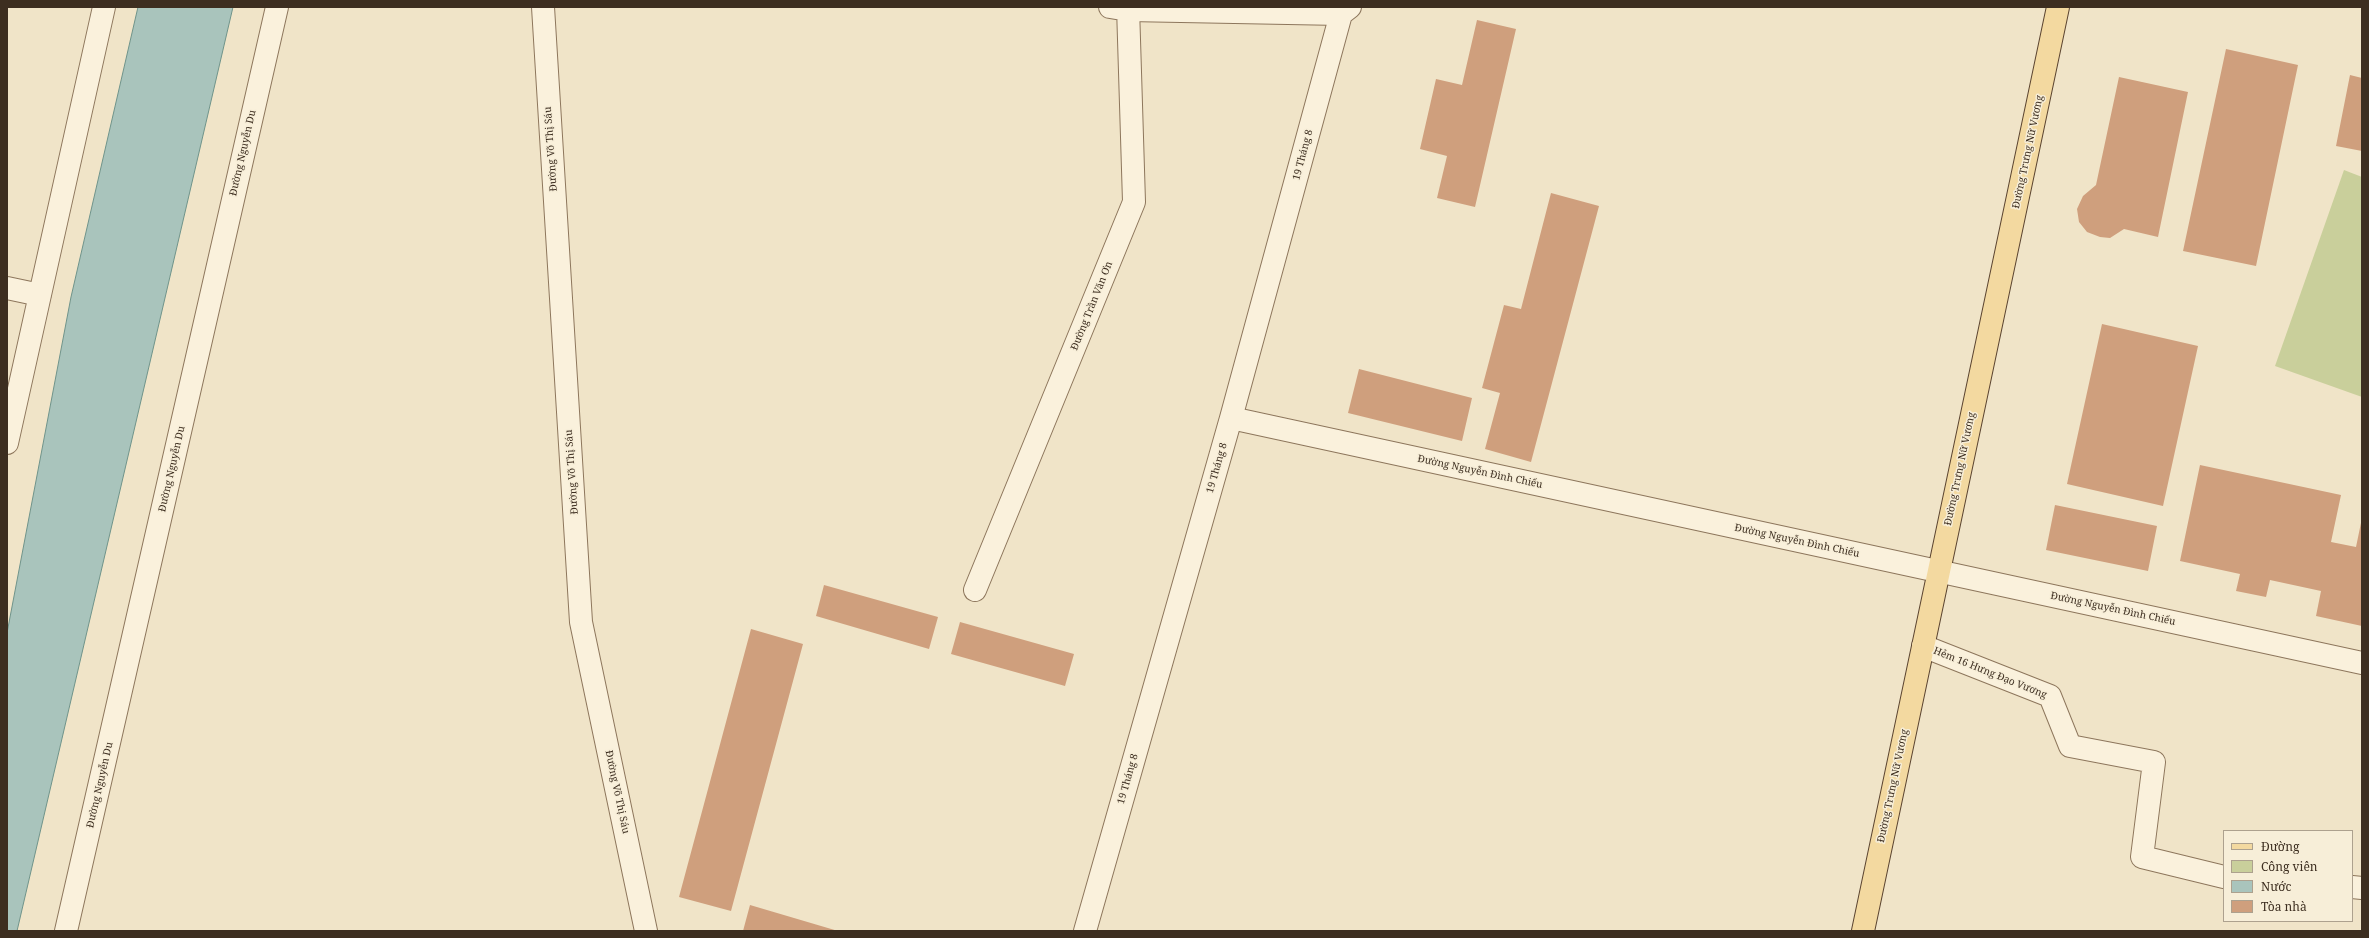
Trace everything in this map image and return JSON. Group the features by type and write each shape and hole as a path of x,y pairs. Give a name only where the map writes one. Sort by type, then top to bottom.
{"main road":[{"name":"Đường Trưng Nữ Vương","path":"1863,931 2058,7"}],"street":[{"path":"7,443 104,7"},
{"name":"Đường Nguyễn Du","path":"66,931 277,7"},
{"name":"Đường Võ Thị Sáu","path":"542,7 581,622 646,931"},
{"path":"1122,8 1346,10"},
{"name":"Đường Trần Văn Ơn","path":"975,590 1134,202 1122,8"},
{"name":"19 Tháng 8","path":"1085,931 1232,418 1346,10"},
{"path":"7,288 40,295"},
{"name":"Đường Nguyễn Đình Chiểu","path":"1232,418 2362,663"},
{"name":"Hẻm 16 Hưng Đạo Vương","path":"1923,646 2050,696 2070,746 2154,762 2142,857 2223,877"}],"green space":[{"path":"2344,170 2362,177 2362,397 2275,366"}],"water":[{"path":"138,7 233,7 17,931 7,931 7,633 71,297"}],"building":[{"path":"1477,20 1516,29 1475,207 1437,198 1447,156 1420,149 1436,79 1462,85"},
{"path":"2226,49 2298,65 2256,266 2183,251"},
{"path":"2350,75 2362,78 2362,151 2336,146"},
{"path":"2119,77 2188,92 2158,237 2124,229 2110,238 2100,237 2087,232 2079,222 2077,209 2083,196 2096,185"},
{"path":"1551,193 1599,206 1531,462 1485,449 1500,393 1482,388 1504,305 1521,309"},
{"path":"2102,324 2198,346 2163,506 2067,484"},
{"path":"1359,369 1472,398 1462,441 1348,413"},
{"path":"2200,465 2341,495 2331,542 2356,547 2362,518 2362,626 2316,616 2321,591 2270,580 2266,597 2236,591 2240,574 2180,561"},
{"path":"2055,505 2157,526 2148,571 2046,550"},
{"path":"824,585 938,617 929,649 816,616"},
{"path":"960,622 1074,654 1065,686 951,654"},
{"path":"751,629 803,644 731,911 679,897"},
{"path":"750,905 838,931 743,931"}]}
